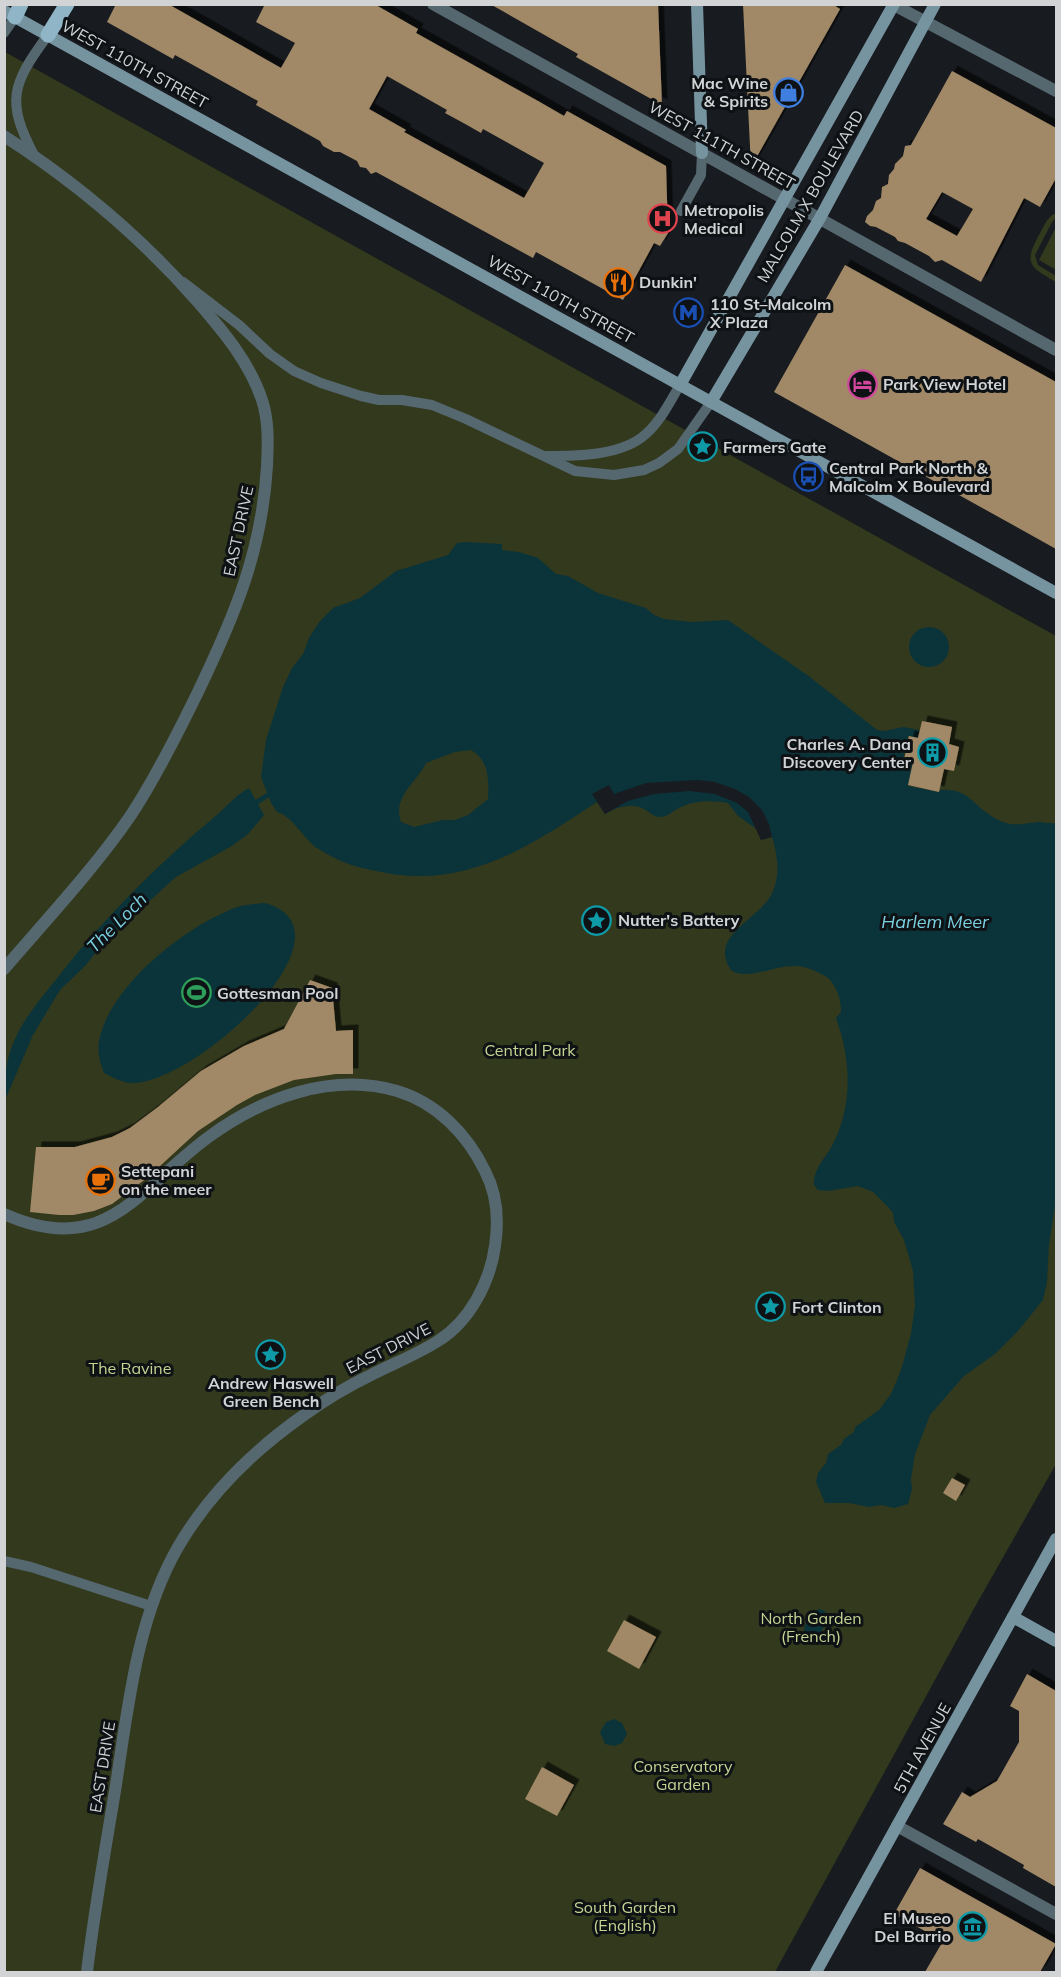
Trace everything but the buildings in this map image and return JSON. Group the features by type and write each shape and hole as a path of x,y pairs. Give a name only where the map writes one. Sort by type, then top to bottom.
{"main road":[{"path":"48,35 66,4"},
{"path":"697,4 702,153"},
{"name":"MALCOLM X BOULEVARD","path":"711,402 820,218 935,4"},
{"name":"MALCOLM X BOULEVARD","path":"680,385 893,5"},
{"name":"WEST 110TH STREET","path":"14,11 48,35 1056,593"},
{"name":"5TH AVENUE","path":"816,1972 1056,1539"},
{"path":"1013,1617 1056,1641"}],"street":[{"name":"WEST 111TH STREET","path":"434,4 1056,350"},
{"path":"893,5 1056,91"},
{"name":"EAST DRIVE","path":"4,136 109,213 144,244 230,340 250,371 262,399 267,438 266,479 251,564 217,654 148,787 130,816 4,969"},
{"name":"EAST DRIVE","path":"4,1214 38,1225 53,1227 82,1226 108,1218 134,1203 209,1137 243,1115 282,1097 340,1085 368,1086 395,1091 428,1105 442,1115 465,1138 475,1152 490,1181 497,1211 495,1250 487,1278 468,1313 438,1341 335,1394 276,1434 233,1474 193,1523 168,1567 151,1605 124,1732 87,1972"},
{"path":"897,1826 1056,1914"}],"lane":[{"path":"4,33 14,11"},
{"path":"35,157 21,128 16,97 23,71 48,35"},
{"path":"681,212 700,175 702,153"},
{"path":"173,275 211,302 282,363 321,383 361,396 413,401 449,412 575,471 614,476 644,470 659,464 678,449 711,402"},
{"path":"543,456 587,454 633,443 643,437 656,423 680,385"},
{"path":"4,1561 31,1567 151,1605"}],"green space":[{"name":"Central Park","path":"5,52 1056,636 1056,1464 775,1972 5,1972"},
{"path":"1056,213 1056,218 1035,255 1038,265 1056,276 1056,282 1035,268 1030,259 1044,225"},
{"path":"1056,227 1056,270 1039,260"}],"water":[{"name":"Harlem Meer","path":"457,543 502,544 502,550 538,558 556,574 568,576 598,593 646,608 654,615 664,619 692,622 728,620 810,677 877,730 885,731 903,727 919,730 918,738 908,736 903,760 913,763 908,786 939,792 950,790 964,794 993,817 1005,823 1056,823 1056,1198 1049,1245 1047,1282 1043,1300 1018,1331 995,1354 964,1376 930,1415 915,1454 911,1479 912,1489 908,1504 894,1508 881,1505 869,1507 849,1503 825,1503 816,1482 828,1454 854,1432 855,1427 879,1410 891,1394 901,1370 911,1334 915,1305 913,1271 904,1240 894,1222 893,1213 873,1192 858,1186 828,1191 818,1190 814,1185 817,1169 833,1144 839,1129 847,1098 845,1050 836,1018 841,1012 839,996 833,985 826,976 804,967 782,967 741,974 732,971 726,959 725,949 729,939 763,906 773,890 777,867 772,837 761,840 758,830 738,816 728,803 695,802 659,817 634,806 619,807 605,814 597,802 547,834 498,860 472,869 416,876 386,873 346,863 320,850 292,822 277,812 271,803 261,777 266,740 283,687 320,621 333,608 360,598 396,571 448,555","holes":["471,750 477,754 487,772 488,799 468,815 455,820 443,820 414,827 401,822 399,813 403,797 426,763 455,752"]},
{"path":"929,627 943,633 949,647 943,661 929,667 915,661 909,647 915,633"},
{"path":"249,788 264,815 248,834 232,846 176,877 103,943 86,965 60,990 33,1035 5,1100 6,1068 12,1045 25,1021 41,999 75,956 130,894 190,838"},
{"name":"Gottesman Pool","path":"265,903 290,919 294,944 282,973 258,1005 226,1035 191,1060 158,1078 130,1083 104,1073 98,1049 105,1021 116,1001 148,964 207,921 235,908"},
{"path":"819,1609 825,1611 825,1624 817,1635 809,1639 804,1635 806,1623 810,1616"},
{"path":"614,1719 622,1723 627,1734 622,1743 614,1746 605,1744 600,1732 606,1722"}],"pier":[{"path":"698,780 715,782 749,797 762,810 772,837 761,840 748,812 737,803 715,794 689,791 654,794 628,801 605,814 592,794 609,785 614,794 646,783"}],"waterway":[{"name":"The Loch","path":"251,806 268,795"}],"place":[{"name":"Mac Wine & Spirits","path":"789,92"},
{"name":"Metropolis Medical","path":"663,219"},
{"name":"Dunkin'","path":"618,282"},
{"name":"110 St–Malcolm X Plaza","path":"689,313"},
{"name":"Park View Hotel","path":"862,384"},
{"name":"Farmers Gate","path":"702,447"},
{"name":"Central Park North & Malcolm X Boulevard","path":"808,477"},
{"name":"Charles A. Dana Discovery Center","path":"932,753"},
{"name":"Nutter's Battery","path":"597,920"},
{"name":"Gottesman Pool","path":"196,993"},
{"name":"Settepani on the meer","path":"100,1180"},
{"name":"Fort Clinton","path":"771,1307"},
{"name":"Andrew Haswell Green Bench","path":"271,1355"},
{"name":"El Museo Del Barrio","path":"972,1927"}],"park label":[{"name":"The Ravine","path":"130,1368"},
{"name":"North Garden (French)","path":"811,1627"},
{"name":"Conservatory Garden","path":"683,1775"},
{"name":"South Garden (English)","path":"625,1916"}]}
